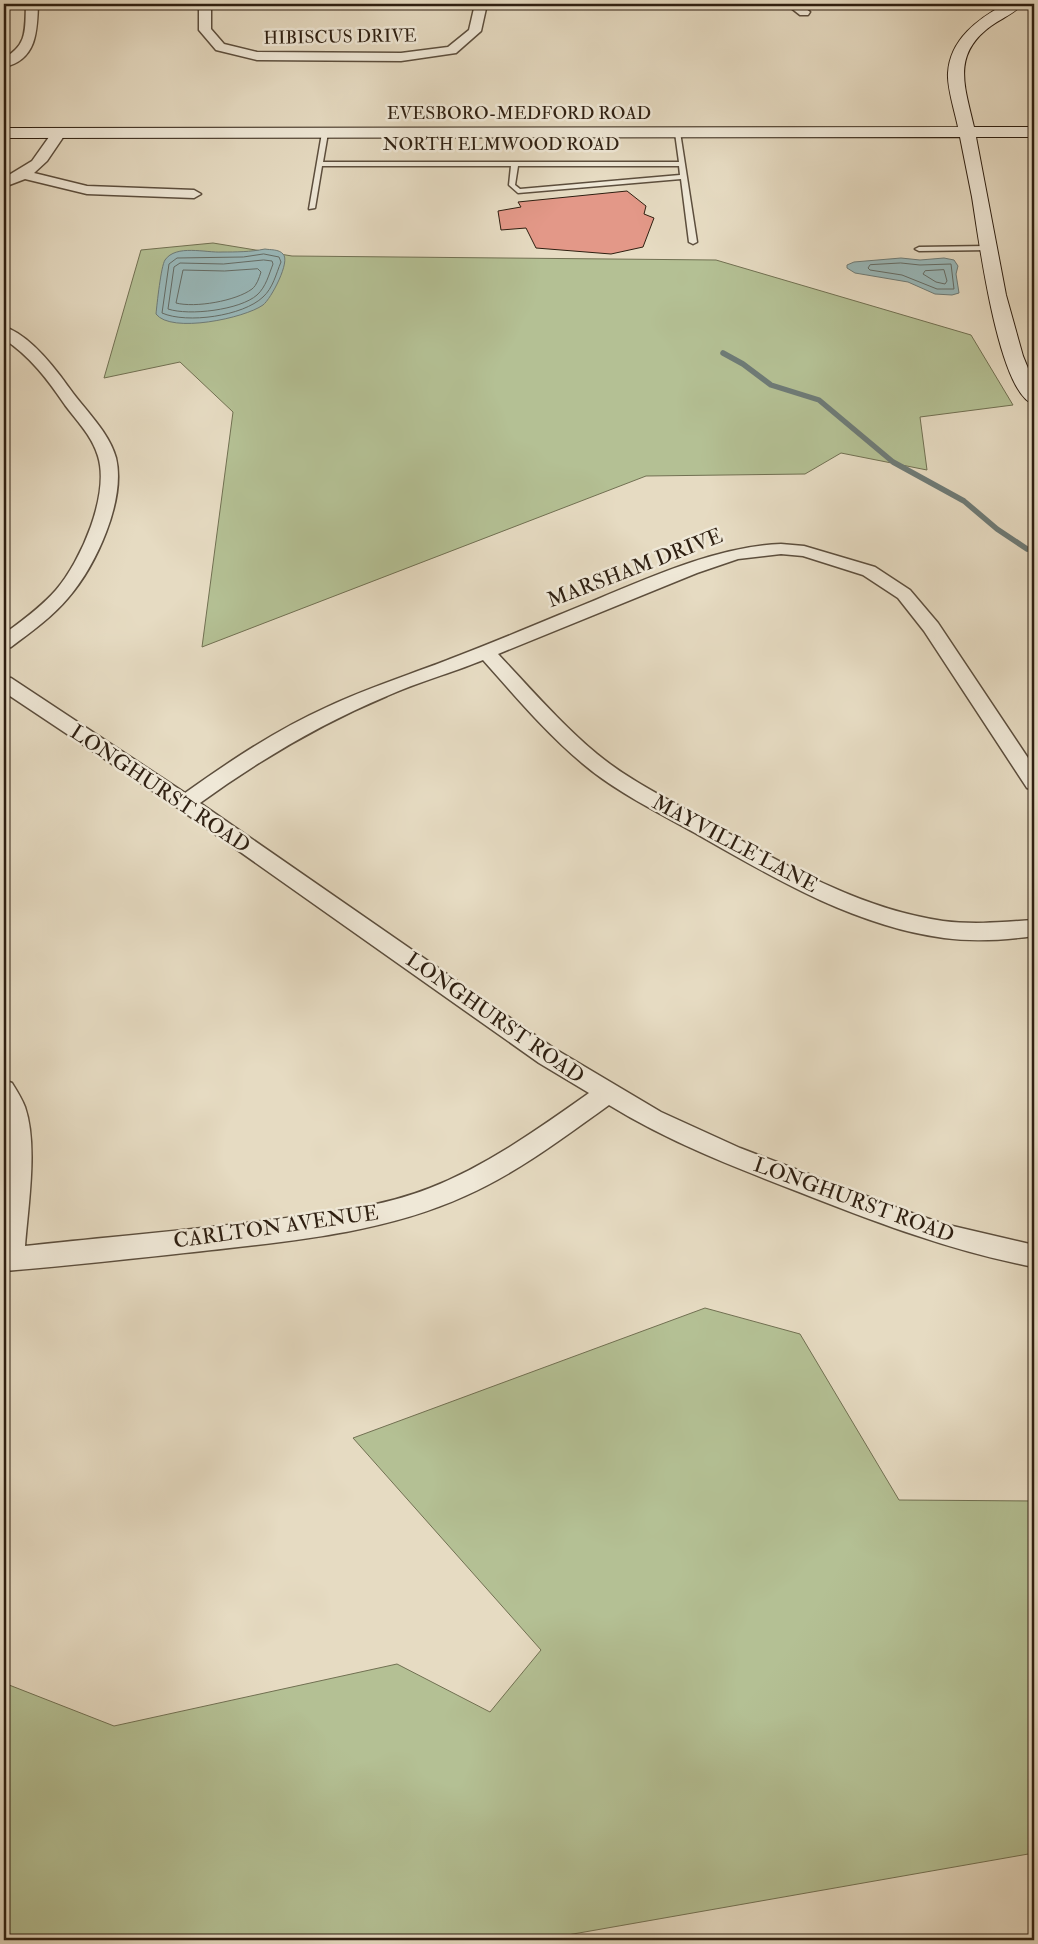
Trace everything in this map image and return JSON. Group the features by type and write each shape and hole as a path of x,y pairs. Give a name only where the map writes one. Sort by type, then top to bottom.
{"street":[{"path":"4,63 24,51 28,44 32,4"},
{"name":"HIBISCUS DRIVE","path":"205,4 205,30 220,47 257,56 328,58 401,57 452,50 475,31 481,4"},
{"path":"792,4 804,12"},
{"path":"1015,4 985,22 964,43 959,55 955,75 980,195 987,248 997,295 1013,356 1032,393"},
{"name":"EVESBORO-MEDFORD ROAD","path":"4,133 1034,132"},
{"path":"4,183 24,174 47,156 59,133"},
{"path":"24,174 87,190 194,194"},
{"path":"4,332 30,351 65,393 101,443 107,456 110,486 101,519 87,552 70,584 44,613 4,644"},
{"name":"MARSHAM DRIVE","path":"185,803 241,763 332,712 382,690 486,652 644,587 735,554 781,548 827,556 868,572 904,594 919,610 1034,783"},
{"name":"MAYVILLE LANE","path":"486,652 564,735 612,776 731,844 812,887 875,913 938,930 1000,932 1034,928"},
{"name":"LONGHURST ROAD","path":"4,683 185,803 245,847 426,970 547,1056 607,1094 652,1119 731,1155 900,1220 944,1235 1034,1256"},
{"path":"4,1090 13,1107 18,1129 19,1154 7,1260"},
{"name":"CARLTON AVENUE","path":"7,1260 311,1226 394,1210 432,1198 498,1167 607,1094"}],"lane":[{"path":"311,208 325,133"},
{"path":"678,133 693,242"},
{"name":"NORTH ELMWOOD ROAD","path":"319,164 682,164"},
{"path":"515,164 512,185 518,191 684,177"},
{"path":"919,249 987,248"}],"green space":[{"path":"213,243 292,256 716,260 971,335 1013,405 920,417 927,470 841,453 805,474 646,476 202,647 233,412 180,362 104,378 141,250"},
{"path":"705,1308 800,1334 899,1500 1034,1501 1034,1853 539,1940 4,1940 4,1683 114,1726 397,1664 490,1712 541,1650 353,1438"}],"water":[{"path":"265,249 279,251 285,258 279,280 263,305 241,315 208,322 177,323 164,320 156,314 162,270 165,260 170,255 176,252 192,250 233,252"},
{"path":"901,258 920,260 944,258 954,260 958,266 956,274 959,293 952,295 935,294 908,282 855,273 847,268 847,265 854,262"}],"building":[{"path":"627,191 646,206 644,214 654,218 643,247 611,254 536,248 526,228 501,230 498,211 521,207 518,202"}],"waterway":[{"path":"723,353 743,364 771,385 819,400 893,462 964,501 997,529 1027,549"}]}
